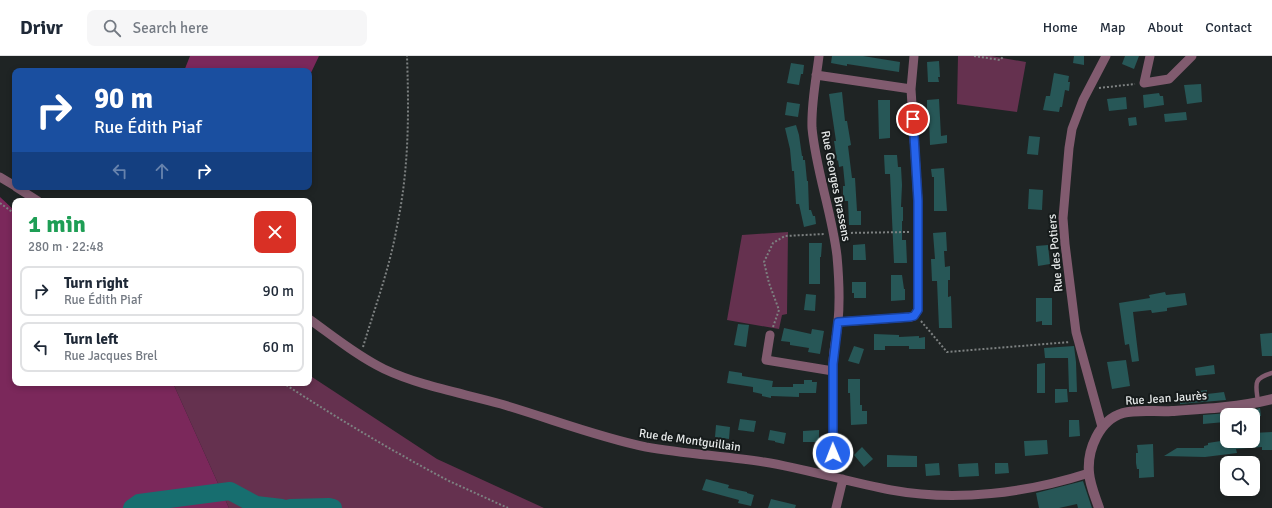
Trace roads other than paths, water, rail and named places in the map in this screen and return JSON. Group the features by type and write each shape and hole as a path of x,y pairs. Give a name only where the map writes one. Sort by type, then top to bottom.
{"street":[{"name":"Rue Georges Brassens","path":"819,56 812,115 813,135 834,233 838,272 838,322 833,371 833,453 830,476"},
{"path":"838,322 906,318 914,316 918,306 917,177 911,89 914,56"},
{"name":"Rue des Potiers","path":"1102,428 1078,342 1065,244 1064,207 1072,129 1088,89 1106,56"},
{"path":"1150,56 1144,83 1170,80 1190,56"},
{"path":"816,75 911,89"},
{"path":"0,177 12,185"},
{"path":"20,190 33,198"},
{"name":"Rue de Montguillain","path":"312,321 360,355 383,369 408,379 513,408 622,441 658,449 732,457 902,492 929,495 991,493 1030,488 1089,473"},
{"path":"770,335 766,360 833,371"},
{"name":"Rue Jean Jaurès","path":"1099,508 1092,489 1089,473 1089,456 1091,448 1102,428 1118,415 1126,412 1180,410 1258,403 1272,399"},
{"path":"836,508 843,479"}],"lane":[{"path":"1258,403 1256,385 1257,380 1263,376 1272,374"}],"waterway":[{"path":"132,508 139,503 230,491 256,505 282,508"},
{"path":"290,508 333,508"}]}
